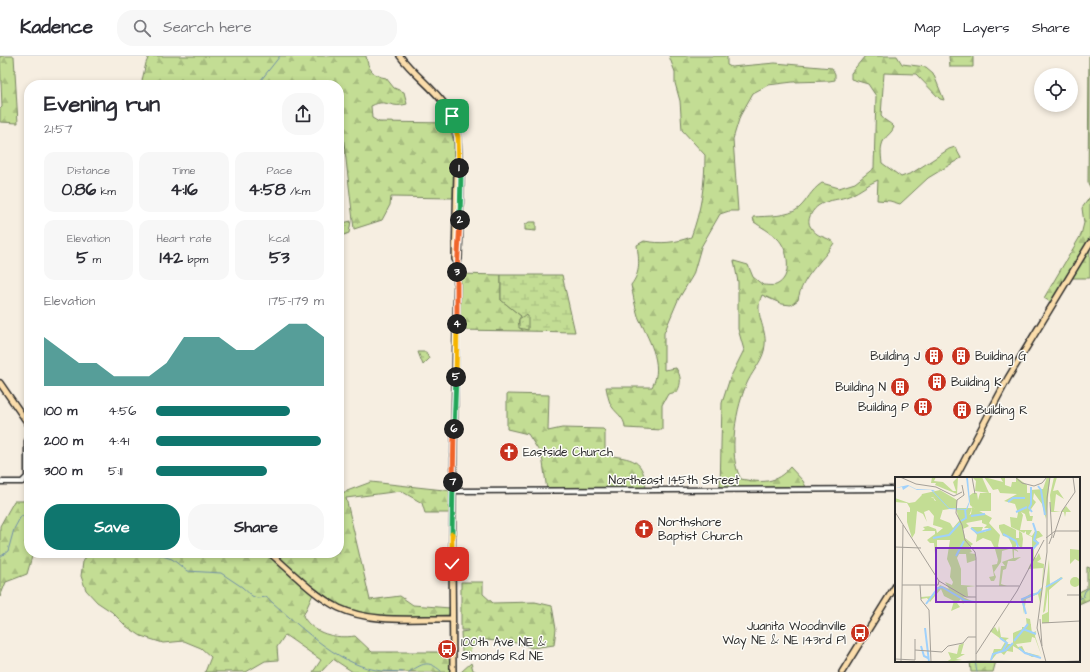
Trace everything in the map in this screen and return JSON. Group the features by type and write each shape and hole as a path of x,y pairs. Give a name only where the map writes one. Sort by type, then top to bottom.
{"main road":[{"path":"400,57 446,105 452,116 458,137 459,170 457,173 455,259 457,262 453,491 453,672"},
{"path":"956,477 1008,378 1090,243"},
{"path":"0,383 24,418"},
{"path":"276,558 314,592 341,609 378,618 452,619"},
{"path":"842,672 895,587"}],"street":[{"path":"0,482 22,482 24,480"},
{"name":"Northeast 145th Street","path":"453,491 895,489"}],"green space":[{"path":"0,56 14,56 18,123 0,122 0,109 2,107"},
{"path":"149,56 366,56 368,65 374,74 386,78 394,88 404,92 407,104 374,104 371,106 372,118 379,122 449,123 454,143 453,198 391,197 390,205 382,220 354,229 344,142 344,80 142,80"},
{"path":"669,56 727,56 727,65 731,67 775,63 832,68 835,74 835,80 768,85 753,93 740,116 733,139 738,211 729,211 720,214 701,247 693,275 678,300 664,333 664,370 676,368 680,380 679,389 677,392 668,394 662,405 662,430 625,428 623,420 610,403 606,387 652,387 656,378 657,369 656,360 650,342 638,316 631,285 638,271 639,261 637,245 644,241 668,242 679,241 691,237 700,207 703,186 705,155 682,130 680,101 675,83 675,72"},
{"path":"865,56 897,56 902,64 926,67 933,73 944,100 940,99 916,74 884,73 881,116 894,127 885,138 882,145 882,163 901,177 912,173 949,149 955,147 961,158 928,178 900,204 890,201 877,200 878,180 851,195 819,205 811,214 809,223 813,230 834,243 808,276 800,291 798,300 791,305 782,304 762,295 759,308 765,345 761,359 748,381 740,403 734,444 734,457 741,479 768,481 779,477 790,467 803,481 807,489 720,489 722,403 730,378 744,350 738,329 738,282 734,261 748,265 753,277 763,285 776,285 785,276 787,270 784,249 775,236 754,222 753,217 777,216 795,211 822,183 839,188 855,183 874,168 876,96 868,84 851,79 851,73"},
{"path":"949,56 973,56 973,67 950,67"},
{"path":"1090,56 1090,187 1088,183"},
{"path":"1090,197 1090,278 1070,278 1052,303 1044,298 1081,235 1084,223 1082,208"},
{"path":"351,221 349,233 344,235 344,223"},
{"path":"529,222 536,222 536,231 525,230 525,225"},
{"path":"457,274 501,275 501,300 521,316 523,331 457,330"},
{"path":"501,275 562,275 575,332 523,331 518,322 521,316 501,300"},
{"path":"525,315 528,316 528,330 519,328 519,319"},
{"path":"418,352 426,352 429,359 423,365"},
{"path":"507,394 549,395 548,431 562,428 603,429 605,431 605,455 630,459 640,466 645,479 646,490 547,490 542,456 528,434 507,429"},
{"path":"371,482 453,491 453,513 425,513 422,503 401,491 346,498 370,600 400,596 413,605 450,608 449,615 378,618 354,613 314,592 303,616 313,627 326,634 340,637 355,636 372,652 452,652 453,672 353,672 333,659 321,672 313,672 321,660 285,635 277,647 278,660 265,661 246,672 205,672 211,657 201,648 184,641 163,643 141,636 126,626 112,612 97,602 86,590 81,576 83,562 85,558 344,558 344,492"},
{"path":"24,500 24,558 32,558 27,574 6,582 0,597 0,526 14,501"},
{"path":"1087,567 1090,568 1090,599 1080,604 1080,592 1087,588"},
{"path":"461,582 483,582 483,594 493,603 535,602 552,606 556,629 554,645 532,648 517,643 486,640 472,646 470,652 462,652 461,632 468,630 461,630"},
{"path":"970,662 996,662 993,672 971,672"},
{"path":"471,663 473,670 477,672 461,672"}],"waterway":[{"path":"261,80 280,56"},
{"path":"0,557 8,551 14,529 21,516 24,516"},
{"path":"169,558 187,571 221,573 242,587 252,596 257,598 266,597 317,641 346,659 361,666 376,670 403,672"},
{"path":"1080,598 1083,597 1085,591 1090,587"},
{"path":"975,662 977,672"},
{"path":"409,672 425,664 432,665 441,671"}],"place":[{"name":"Building J","path":"934,356"},
{"name":"Building G","path":"961,356"},
{"name":"Building K","path":"937,382"},
{"name":"Building N","path":"900,387"},
{"name":"Building P","path":"923,407"},
{"name":"Building R","path":"962,410"},
{"name":"Eastside Church","path":"509,452"},
{"name":"Northshore Baptist Church","path":"644,529"},
{"name":"Juanita Woodinville Way NE & NE 143rd Pl","path":"860,633"},
{"name":"100th Ave NE & Simonds Rd NE","path":"447,649"}],"route":[{"path":"452,116 458,137 459,170 461,174 459,260 457,262 452,564"}]}
